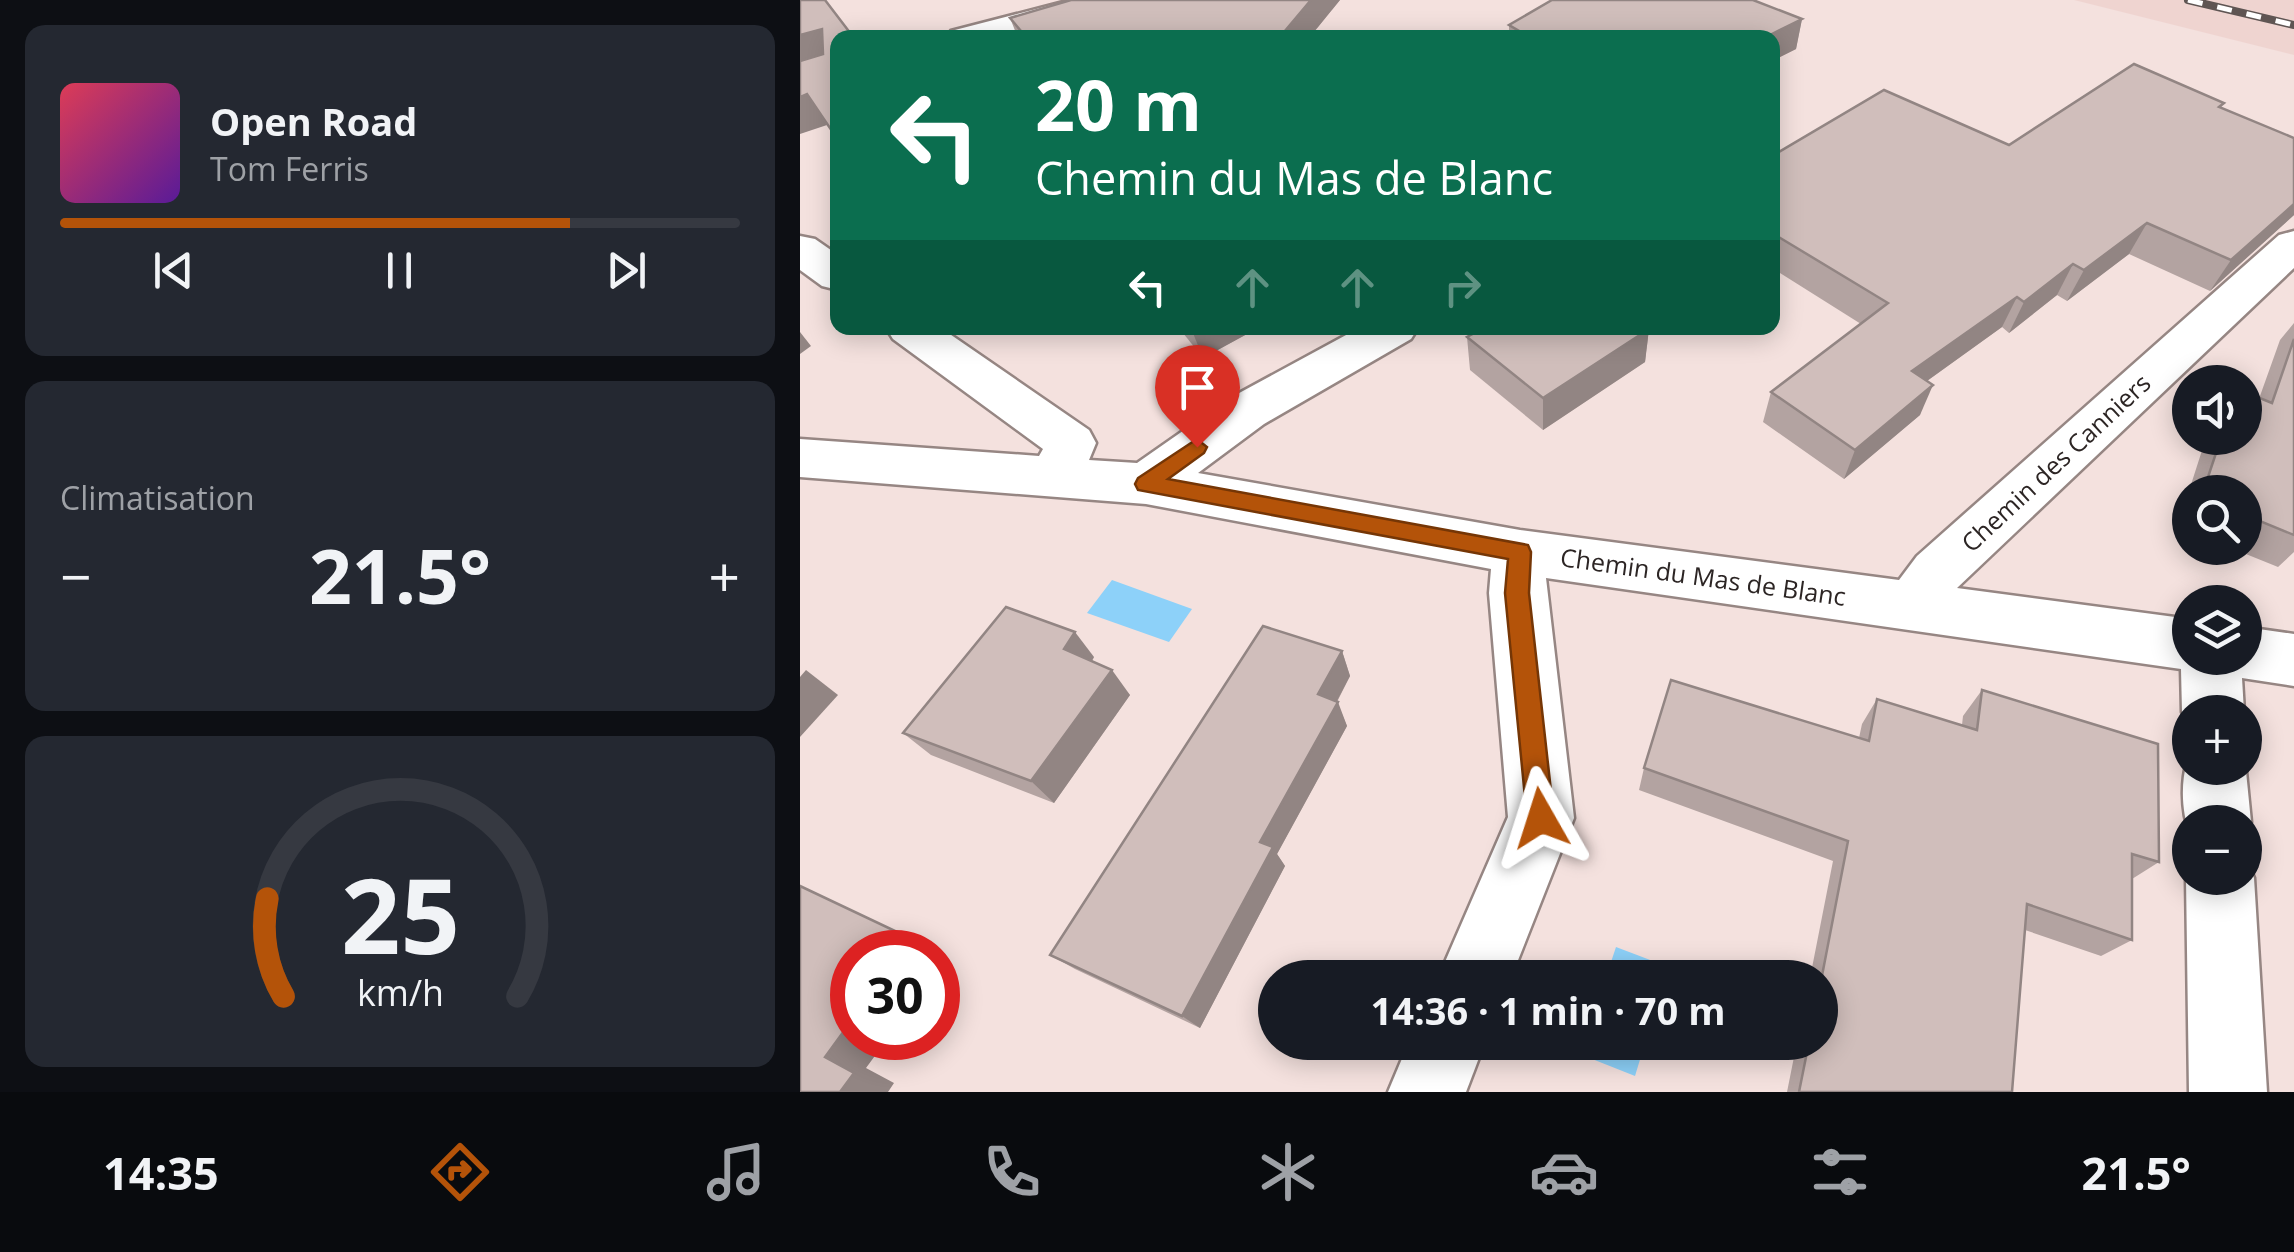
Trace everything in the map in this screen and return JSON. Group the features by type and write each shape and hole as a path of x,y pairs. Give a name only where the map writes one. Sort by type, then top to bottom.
{"street":[{"path":"994,30 1110,0"},
{"name":"Chemin des Canniers","path":"1913,606 1937,572 2294,244"},
{"path":"800,249 830,270"},
{"path":"920,335 1072,443 1056,474"},
{"path":"1146,484 1248,411 1383,335"},
{"name":"Chemin du Mas de Blanc","path":"800,458 1056,474 1146,484 1520,552 2172,642"},
{"path":"1482,960 1541,818 1517,593 1520,552"},
{"path":"2262,655 2294,660"},
{"path":"2221,895 2228,1092"},
{"path":"1427,1092 1440,1060"}],"shaded area":[{"path":"2074,0 2294,0 2294,55"}],"water":[{"path":"1112,580 1192,609 1169,642 1087,613"},
{"path":"1616,947 1650,960 1612,960"},
{"path":"1595,1060 1640,1060 1635,1076"}],"building":[{"path":"800,0 825,0 848,30 830,30 830,128 807,94 800,97 800,61 823,54 822,29 800,35"},
{"path":"1071,0 1311,0 1286,30 1020,30 1010,18"},
{"path":"1552,0 1753,0 1802,19 1780,30 1517,30 1509,25"},
{"path":"2134,64 2224,103 2219,107 2294,138 2294,204 2231,260 2147,223 2084,270 2073,264 2024,302 2017,297 1912,371 1933,385 1855,450 1771,392 1888,303 1780,238 1780,151 1884,90 2009,145"},
{"path":"1471,335 1640,335 1543,398 1467,337"},
{"path":"2294,339 2294,535 2262,522 2262,475 2209,475 2215,455 2262,455 2262,399 2272,403"},
{"path":"1006,607 1075,632 1064,649 1112,670 1031,781 903,733"},
{"path":"1263,626 1342,651 1318,694 1338,702 1260,842 1273,847 1182,1016 1050,955"},
{"path":"1671,680 1869,741 1877,699 1977,730 1982,690 2158,744 2159,862 2132,854 2132,940 2027,904 2012,1092 1799,1092 1805,1060 1838,1060 1838,960 1825,960 1848,841 1644,768"},
{"path":"800,886 893,930 830,930 830,1050 825,1057 854,1073 840,1092 800,1092"}],"railway":[{"path":"2188,0 2294,25"}],"route":[{"path":"1197,447 1146,484 1520,552 1517,593 1541,818"}]}
